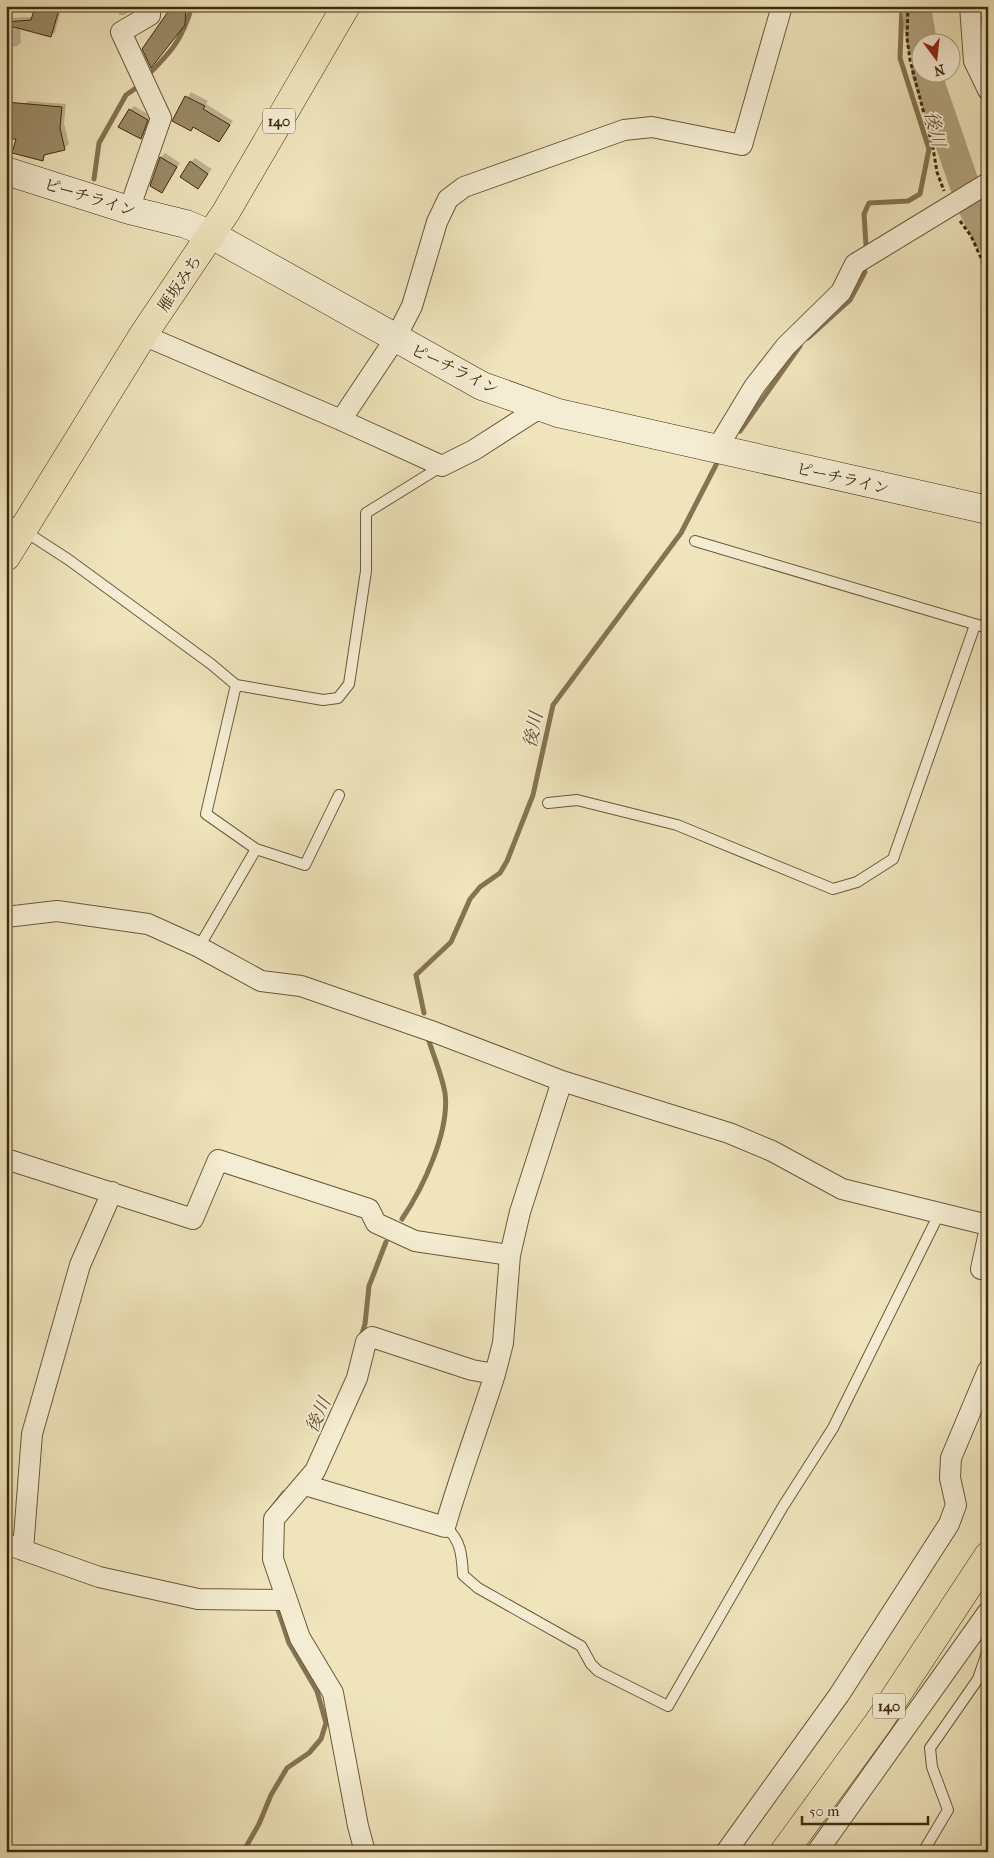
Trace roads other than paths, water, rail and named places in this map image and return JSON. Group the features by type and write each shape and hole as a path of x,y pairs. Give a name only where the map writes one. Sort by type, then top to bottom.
{"highway":[{"name":"雁坂みち","path":"6,557 14,524 212,234 346,6"},
{"name":"140","path":"784,1852 878,1723 988,1556"}],"street":[{"path":"129,210 161,118 121,32 150,15 150,6"},
{"path":"341,420 395,339 412,306 436,222 448,199 464,187 624,130 652,127 742,145 782,6"},
{"path":"970,6 974,61 988,90"},
{"name":"ピーチライン","path":"6,171 129,210 186,224 212,234 395,339 482,386 558,413 988,510"},
{"path":"716,450 754,387 786,346 841,292 855,264 988,183"},
{"path":"144,335 442,466 474,450 542,406"},
{"path":"6,917 57,911 148,924 199,947 261,981 301,986 434,1032 562,1081 730,1133 772,1151 842,1189 940,1212 988,1226"},
{"path":"305,1484 445,1527 460,1475 470,1455 495,1374 503,1343 510,1255 520,1212 562,1081"},
{"path":"6,1160 193,1219 218,1160 369,1209 376,1223 415,1241 510,1255"},
{"path":"112,1192 80,1265 32,1434 15,1547 99,1577 198,1599 286,1600"},
{"path":"981,1269 988,1237"},
{"path":"365,1852 358,1826 333,1693 300,1638 273,1559 274,1519 315,1471 357,1378 366,1342 372,1337 472,1370 495,1374"},
{"path":"726,1852 839,1695 949,1524 956,1505 950,1478 951,1458 988,1370"},
{"path":"817,1852 982,1620"}],"lane":[{"path":"14,524 203,658 236,685 323,700 338,698 349,684 366,572 366,513 442,466"},
{"path":"695,541 879,594 988,628"},
{"path":"548,803 577,800 677,825 833,889 857,882 893,859 976,625"},
{"path":"236,685 206,814 256,849 305,865 340,795"},
{"path":"199,947 256,849"},
{"path":"445,1527 454,1534 462,1554 463,1575 478,1588 581,1646 591,1664 598,1671 668,1706 782,1508 833,1428 940,1212"},
{"path":"922,1852 948,1810 932,1767 930,1748 978,1678 988,1650 982,1620"}],"waterway":[{"path":"147,76 175,44 184,28 192,6"},
{"name":"後川","path":"866,245 864,214 869,203 908,201 920,194 929,149 900,58 902,6"},
{"path":"916,6 920,32"},
{"path":"929,82 970,201 988,237"},
{"path":"94,179 99,143 126,95 136,88"},
{"name":"後川","path":"808,338 850,300 865,272"},
{"name":"後川","path":"740,431 800,346"},
{"name":"後川","path":"424,1013 416,975 451,942 470,899 480,887 500,873 507,861 533,795 553,705 681,533 717,463"},
{"name":"後川","path":"402,1219 426,1176 443,1124 445,1093 429,1041"},
{"name":"後川","path":"361,1337 365,1324 369,1286 386,1242"},
{"name":"後川","path":"273,1507 284,1493"},
{"name":"後川","path":"243,1852 259,1824 271,1795 287,1768 309,1753 321,1739 326,1723 317,1691 289,1643 278,1610"}]}
